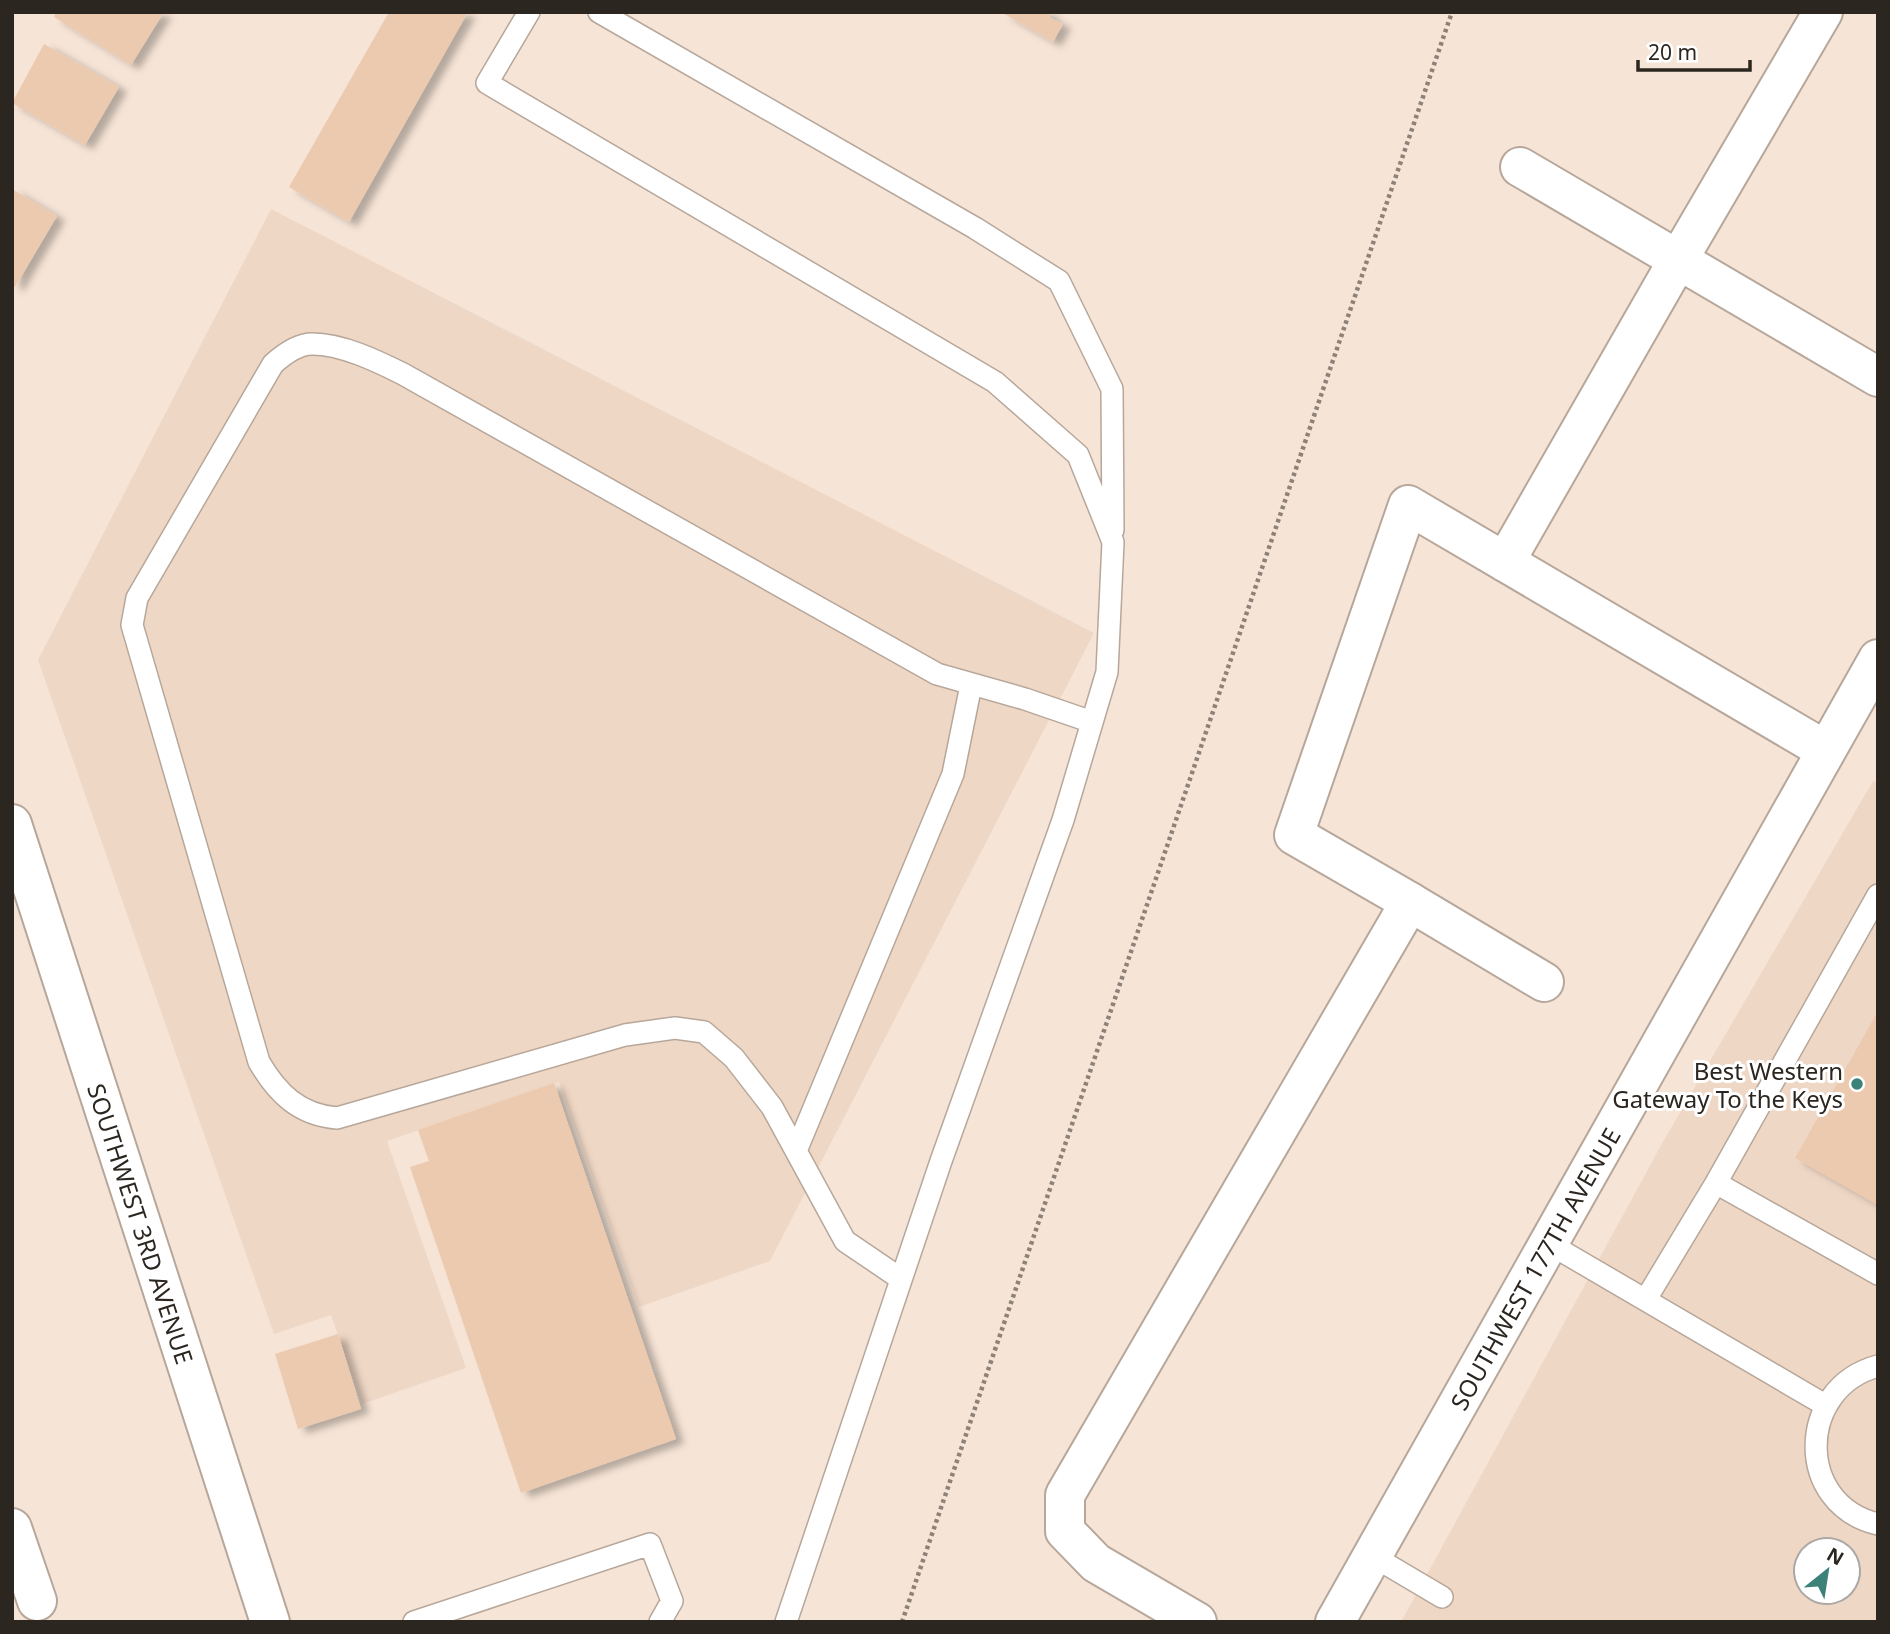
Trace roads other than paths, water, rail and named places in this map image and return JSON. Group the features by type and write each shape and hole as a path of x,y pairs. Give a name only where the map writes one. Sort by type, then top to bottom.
{"street":[{"path":"1505,562 1823,12"},
{"path":"1520,167 1878,377"},
{"path":"1544,982 1294,835 1408,505 1825,750"},
{"name":"SOUTHWEST 177TH AVENUE","path":"1335,1622 1825,750 1876,665"},
{"name":"SOUTHWEST 3RD AVENUE","path":"12,824 270,1622"},
{"path":"1197,1622 1096,1563 1065,1531 1065,1495 1410,902"},
{"path":"12,1528 37,1601"}],"lane":[{"path":"529,12 487,83 995,382 1078,456 1113,542"},
{"path":"599,12 975,228 1059,281 1112,389 1113,542 1107,672 1063,820 901,1279 786,1622"},
{"path":"901,1279 845,1241 772,1107 734,1058 704,1032 675,1028 625,1035 337,1118 320,1117 288,1100 271,1083 258,1062 132,625 136,598 273,364 285,354 311,344 371,358 937,674 1025,699 1092,722"},
{"path":"796,1151 953,774 971,685"},
{"path":"1646,1299 1716,1183 1878,895"},
{"path":"1716,1183 1878,1274"},
{"path":"1548,1243 1825,1405"},
{"path":"1878,1366 1863,1370 1841,1384 1825,1405 1816,1431 1816,1459 1825,1485 1842,1506 1866,1521 1878,1524"},
{"path":"414,1622 442,1617 650,1544 672,1601 660,1622"},
{"path":"1371,1555 1442,1597"}],"place":[{"name":"Best Western Gateway To the Keys","path":"1857,1084"}]}
